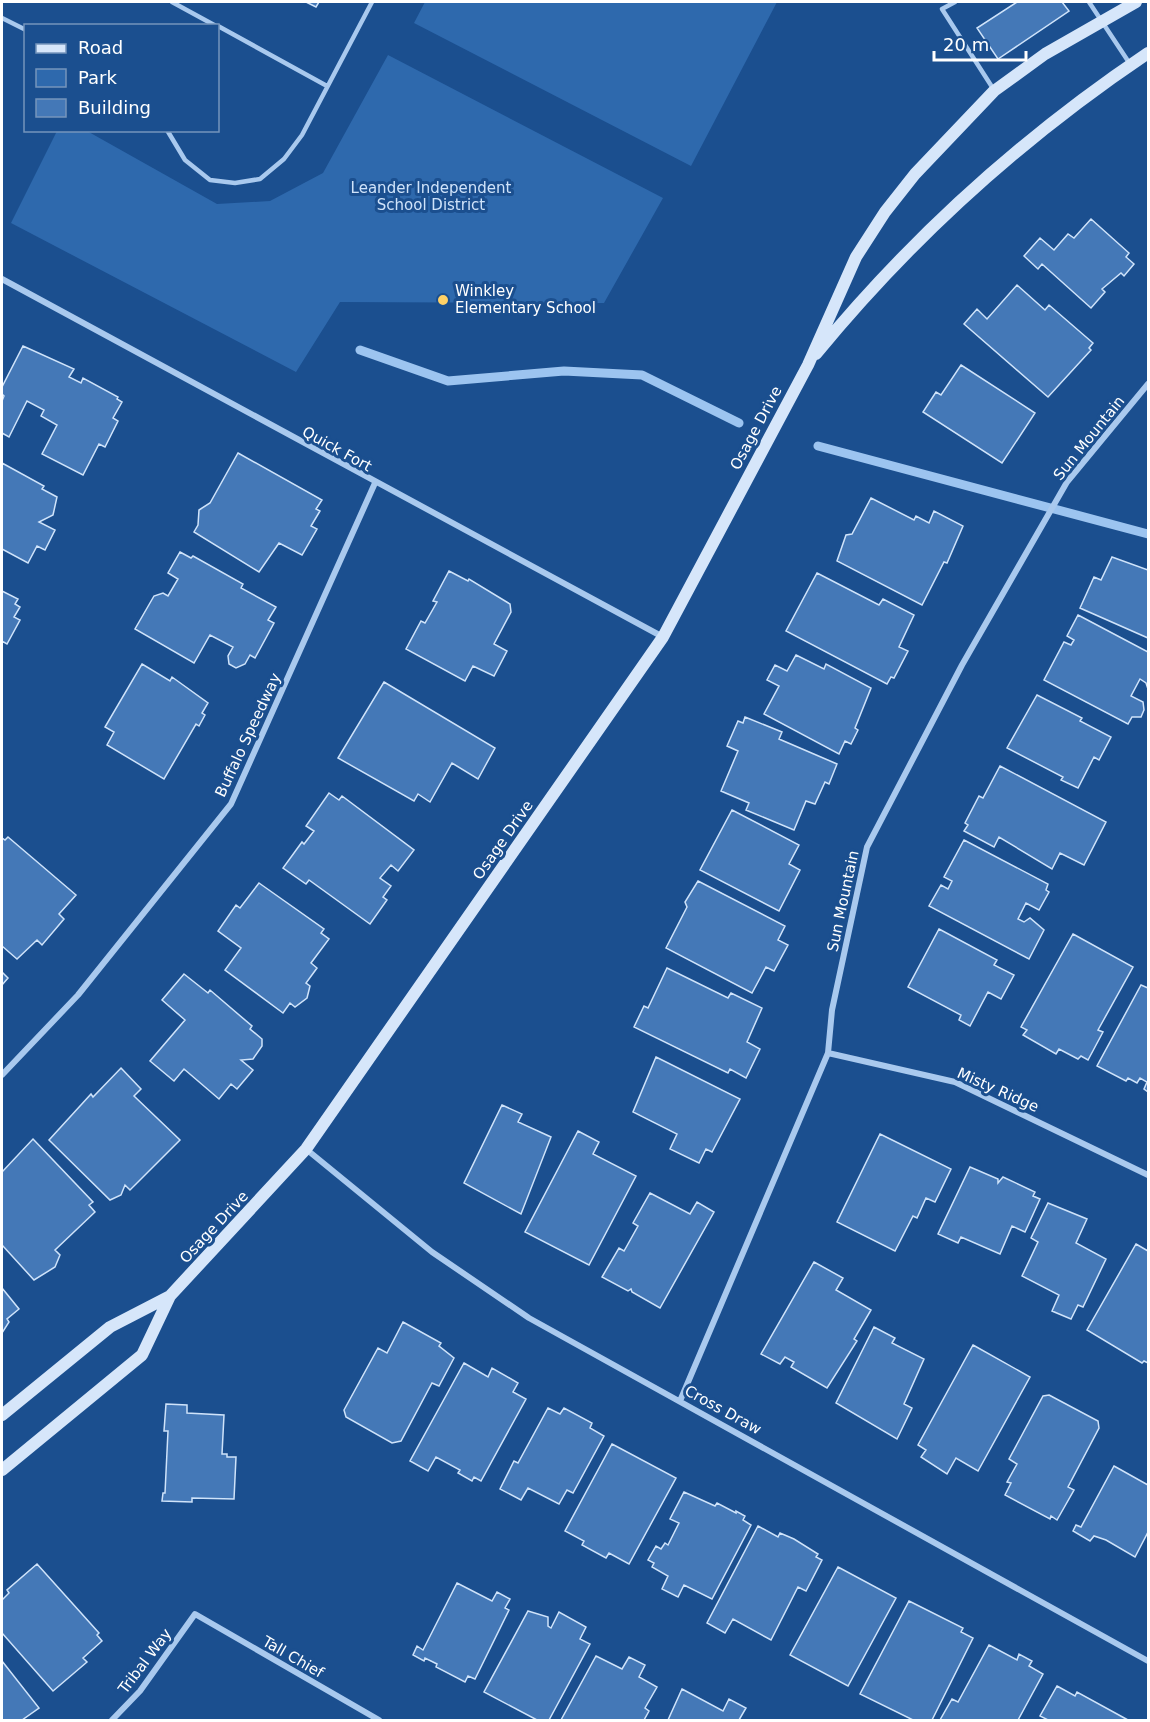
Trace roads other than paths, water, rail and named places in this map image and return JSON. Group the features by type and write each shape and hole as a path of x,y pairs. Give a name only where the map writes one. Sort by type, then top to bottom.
{"street":[{"name":"Osage Drive","path":"2,1470 142,1355 170,1296 306,1149 663,637 808,365 856,257 885,212 922,166 994,91 1045,54 1136,2"},
{"name":"Osage Drive","path":"808,365 860,300 943,214 1081,98 1149,53"},
{"name":"Quick Fort","path":"2,279 663,637"},
{"name":"Sun Mountain","path":"680,1401 828,1053 832,1010 867,847 962,665 1067,482 1149,384"},
{"name":"Buffalo Speedway","path":"2,1075 78,995 231,804 375,483"},
{"name":"Misty Ridge","path":"828,1053 956,1082 1149,1175"},
{"name":"Cross Draw","path":"306,1149 432,1252 529,1318 1149,1661"},
{"name":"Osage Drive","path":"2,1415 110,1327 170,1296"},
{"name":"Tribal Way","path":"112,1720 140,1691 195,1614"},
{"name":"Tall Chief","path":"195,1614 379,1720"}],"lane":[{"path":"172,2 213,24"},
{"path":"168,132 185,160 210,180 235,183 260,179 284,159 302,135 372,2"},
{"path":"955,2 942,9 994,91"},
{"path":"1089,2 1131,65"},
{"path":"2,18 24,29"},
{"path":"219,27 327,86"}],"waterway":[{"path":"360,350 448,381 564,371 642,375 739,423"},
{"path":"818,446 1148,534"}],"place":[{"name":"Winkley Elementary School","path":"443,300"}],"park label":[{"name":"Leander Independent School District","path":"431,196"}]}
